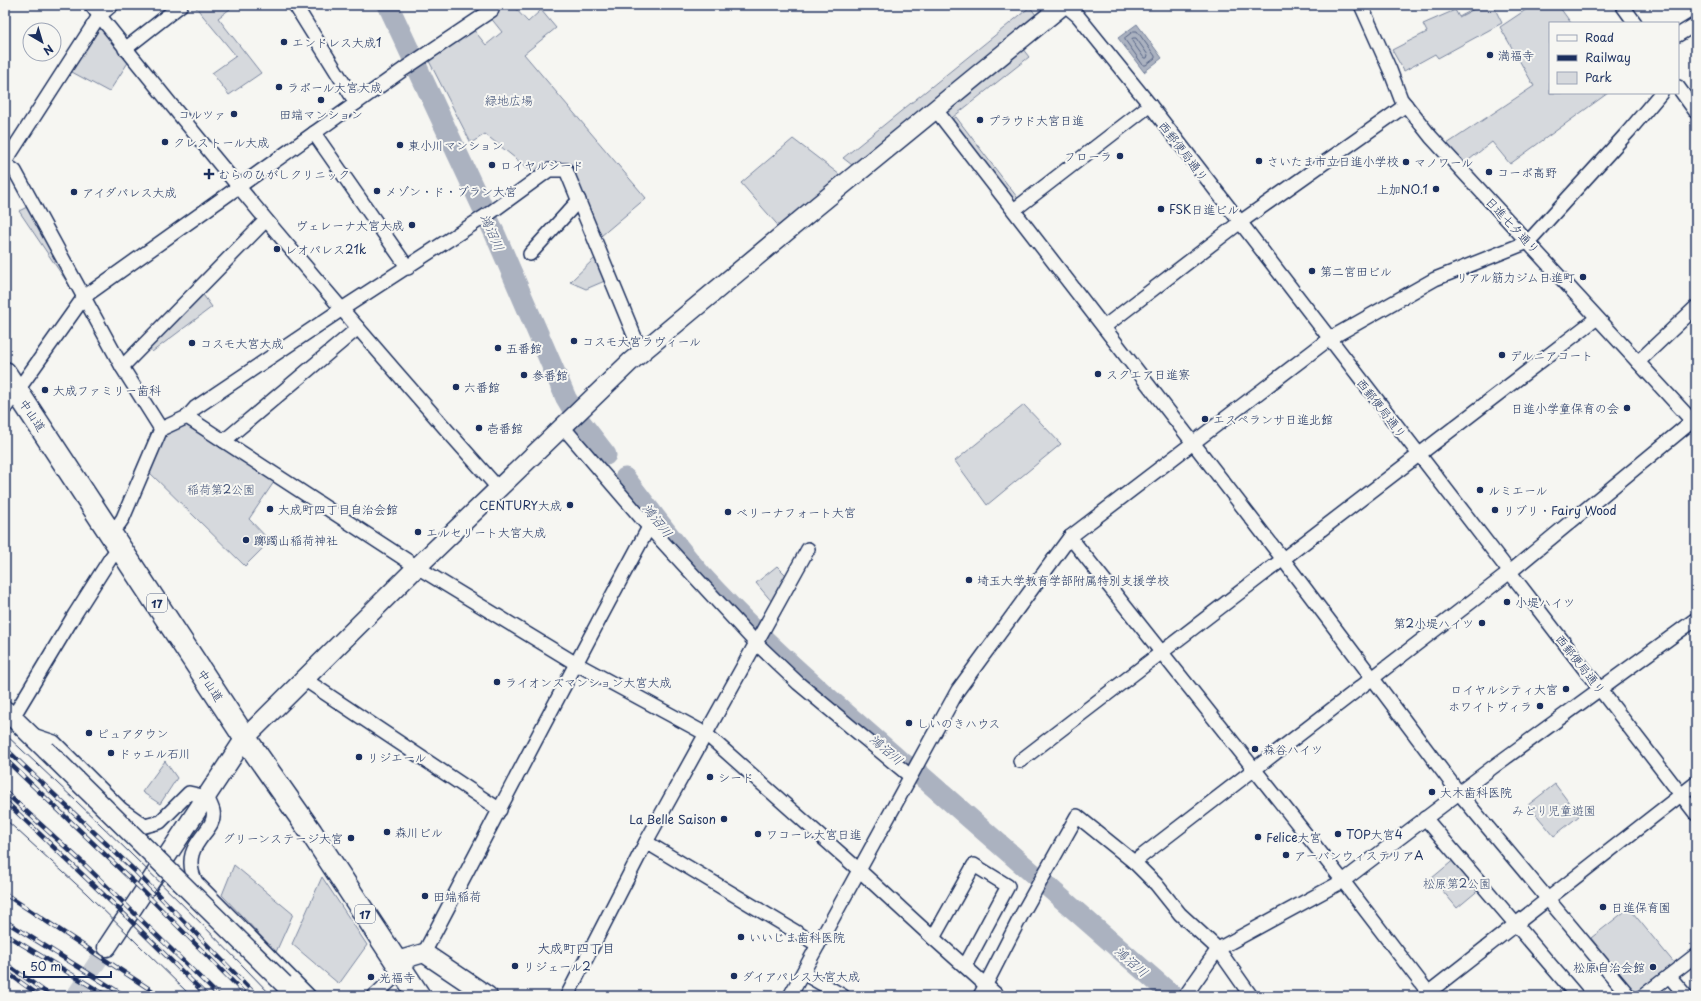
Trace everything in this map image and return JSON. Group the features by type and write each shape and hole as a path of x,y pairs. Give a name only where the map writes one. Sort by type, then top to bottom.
{"highway":[{"name":"中山道","path":"5,373 11,400 115,538 245,738 419,996"}],"street":[{"path":"91,5 125,49 266,220 499,489"},
{"path":"112,5 99,16 5,163 15,171 122,367 161,429"},
{"path":"125,49 181,5"},
{"path":"295,5 356,103"},
{"path":"11,400 84,297 238,186 409,66 492,10 488,5"},
{"path":"107,947 245,738 417,567 641,352 1064,5"},
{"name":"西郵便局通り","path":"1064,5 1078,16 1150,105 1239,223 1696,814"},
{"name":"日進七夕通り","path":"1361,5 1390,70 1401,99 1431,137 1597,318 1695,421"},
{"path":"1622,5 1634,22"},
{"path":"1679,34 1696,24"},
{"path":"1679,88 1695,109"},
{"path":"790,996 958,690 1070,537 1329,339 1435,279 1528,242 1628,132 1660,94"},
{"path":"1014,210 1150,105"},
{"path":"1104,327 1239,223 1406,105"},
{"path":"936,110 1282,558 1459,793 1629,996"},
{"path":"314,133 408,268"},
{"path":"290,990 9,714 110,559 119,524 123,518 161,429 187,417 195,408 342,309 408,268 550,170 566,170 641,352"},
{"path":"530,254 579,200"},
{"path":"122,367 266,220"},
{"path":"1638,362 1696,307"},
{"path":"1020,761 1162,653 1282,558 1597,318"},
{"path":"224,441 358,328"},
{"path":"187,417 417,567 576,663 706,734 965,966 983,991 998,996"},
{"path":"572,418 649,527 756,642 798,683 912,772"},
{"path":"1134,862 1510,572 1695,421"},
{"path":"374,996 400,966 424,953 649,527"},
{"path":"1070,537 1343,881 1428,995 1547,899 1696,783"},
{"path":"567,996 646,842 808,549"},
{"path":"1185,996 1218,949 1343,881 1425,818 1696,619"},
{"path":"304,679 374,722 500,810"},
{"path":"29,734 54,742 121,809 145,826 160,822 189,793 207,797"},
{"path":"207,797 213,812 213,818 198,840 190,857 191,870 196,882 309,996"},
{"path":"983,991 1037,886 1077,816 1134,862 1156,884 1180,914 1218,949 1251,996"},
{"path":"1425,818 1577,996"},
{"path":"646,842 818,944"},
{"path":"933,938 974,865 1008,886 965,966"},
{"path":"424,953 488,996"},
{"path":"1643,996 1696,955"},
{"path":"803,973 843,996"},
{"path":"1669,976 1686,996"}],"green space":[{"path":"194,5 227,5 230,9 218,18 261,73 229,95 212,73 236,56"},
{"name":"緑地広場","path":"494,5 512,5 528,22 541,10 556,28 524,54 646,198 601,236 569,166 535,174 485,134 471,143 429,61 473,29 486,45 502,32 490,17"},
{"path":"1482,5 1493,5 1502,23 1438,58 1435,54 1404,71 1392,50 1427,32 1423,24 1455,10 1459,17"},
{"path":"1533,5 1558,5 1570,22 1549,22 1549,94 1607,94 1510,164 1492,142 1465,163 1447,144 1534,86 1500,27"},
{"path":"1030,7 1039,19 856,168 843,158"},
{"path":"99,24 129,61 109,92 70,71"},
{"path":"1019,44 1029,57 948,121 938,110"},
{"path":"956,117 1020,201 1014,207 948,123"},
{"path":"793,139 844,178 782,230 741,183"},
{"path":"31,205 75,294 19,211"},
{"path":"597,256 607,280 586,289 570,282"},
{"path":"201,292 212,307 152,352 147,346"},
{"path":"1024,405 1061,444 987,505 955,461"},
{"name":"稲荷第2公園","path":"186,420 276,479 249,519 270,541 245,566 148,471 163,431"},
{"path":"777,566 786,575 773,603 756,583"},
{"path":"165,761 177,778 160,804 142,792"},
{"name":"みどり児童遊園","path":"1555,784 1579,816 1554,836 1528,805"},
{"name":"松原第2公園","path":"1456,858 1481,888 1457,908 1432,878"},
{"path":"234,865 293,914 276,952 222,895"},
{"path":"322,877 367,945 339,984 292,944"},
{"path":"1629,908 1675,964 1637,995 1591,938"}],"water":[{"path":"1137,24 1162,58 1144,72 1118,38"}],"waterway":[{"name":"鴻沼川","path":"388,5 495,234 566,398 579,420 606,455"},
{"name":"鴻沼川","path":"625,478 702,576 749,625 900,761 918,773 1173,996"}],"tunnel":[{"path":"75,996 107,947"}],"tram line":[{"path":"5,734 140,863 272,996"},
{"path":"5,819 86,893 191,996"}],"railway":[{"path":"5,748 134,870 257,996"},
{"path":"5,759 140,888 247,996"},
{"path":"5,792 82,862 219,996"},
{"path":"5,801 126,916 207,996"},
{"path":"5,894 160,996"},
{"path":"5,921 125,996"},
{"path":"5,934 107,996"},
{"path":"5,963 51,996"},
{"path":"5,971 40,996"}],"place":[{"name":"エンドレス大成1","path":"284,42"},
{"name":"満福寺","path":"1490,55"},
{"name":"ラポール大宮大成","path":"279,87"},
{"name":"田端マンション","path":"321,100"},
{"name":"コルツァ","path":"234,114"},
{"name":"プラウド大宮日進","path":"980,120"},
{"name":"クレストール大成","path":"165,142"},
{"name":"東小川マンション","path":"400,145"},
{"name":"フローラ","path":"1120,156"},
{"name":"さいたま市立日進小学校","path":"1259,161"},
{"name":"マノワール","path":"1406,162"},
{"name":"ロイヤルシード","path":"492,165"},
{"name":"コーポ高野","path":"1489,172"},
{"name":"むらのひがしクリニック","path":"209,174"},
{"name":"上加NO.1","path":"1436,189"},
{"name":"メゾン・ド・ブラン大宮","path":"377,191"},
{"name":"アイダパレス大成","path":"74,192"},
{"name":"FSK日進ビル","path":"1161,209"},
{"name":"ヴェレーナ大宮大成","path":"412,225"},
{"name":"レオパレス21k","path":"277,249"},
{"name":"第二宮田ビル","path":"1312,271"},
{"name":"リアル筋力ジム日進町","path":"1583,277"},
{"name":"コスモ大宮ラヴィール","path":"574,341"},
{"name":"コスモ大宮大成","path":"192,343"},
{"name":"五番館","path":"498,348"},
{"name":"デルニアコート","path":"1502,355"},
{"name":"スクエア日進寮","path":"1098,374"},
{"name":"参番館","path":"524,375"},
{"name":"六番館","path":"456,387"},
{"name":"大成ファミリー歯科","path":"45,390"},
{"name":"日進小学童保育の会","path":"1627,408"},
{"name":"エスペランサ日進北館","path":"1205,419"},
{"name":"壱番館","path":"479,428"},
{"name":"ルミエール","path":"1480,490"},
{"name":"CENTURY大成","path":"570,505"},
{"name":"大成町四丁目自治会館","path":"270,509"},
{"name":"リブリ・Fairy Wood","path":"1495,510"},
{"name":"ベリーナフォート大宮","path":"728,512"},
{"name":"エルセリート大宮大成","path":"418,532"},
{"name":"躑躅山稲荷神社","path":"246,540"},
{"name":"埼玉大学教育学部附属特別支援学校","path":"969,580"},
{"name":"小堤ハイツ","path":"1507,602"},
{"name":"第2小堤ハイツ","path":"1482,623"},
{"name":"ライオンズマンション大宮大成","path":"497,682"},
{"name":"ロイヤルシティ大宮","path":"1566,689"},
{"name":"ホワイトヴィラ","path":"1540,706"},
{"name":"しいのきハウス","path":"909,723"},
{"name":"ピュアタウン","path":"89,733"},
{"name":"森谷ハイツ","path":"1255,749"},
{"name":"ドゥエル石川","path":"111,753"},
{"name":"リジエール","path":"359,757"},
{"name":"シード","path":"710,777"},
{"name":"大木歯科医院","path":"1432,792"},
{"name":"La Belle Saison","path":"724,819"},
{"name":"森川ビル","path":"387,832"},
{"name":"ワコーレ大宮日進","path":"758,834"},
{"name":"TOP大宮4","path":"1338,834"},
{"name":"Felice大宮","path":"1258,837"},
{"name":"グリーンステージ大宮","path":"351,838"},
{"name":"アーバンウィステリアA","path":"1286,855"},
{"name":"田端稲荷","path":"425,896"},
{"name":"日進保育園","path":"1603,907"},
{"name":"いいじま歯科医院","path":"741,937"},
{"name":"リジェール2","path":"515,966"},
{"name":"松原自治会館","path":"1653,967"},
{"name":"ダイアパレス大宮大成","path":"734,976"},
{"name":"光福寺","path":"371,977"}],"district":[{"name":"大成町四丁目","path":"576,947"}]}
